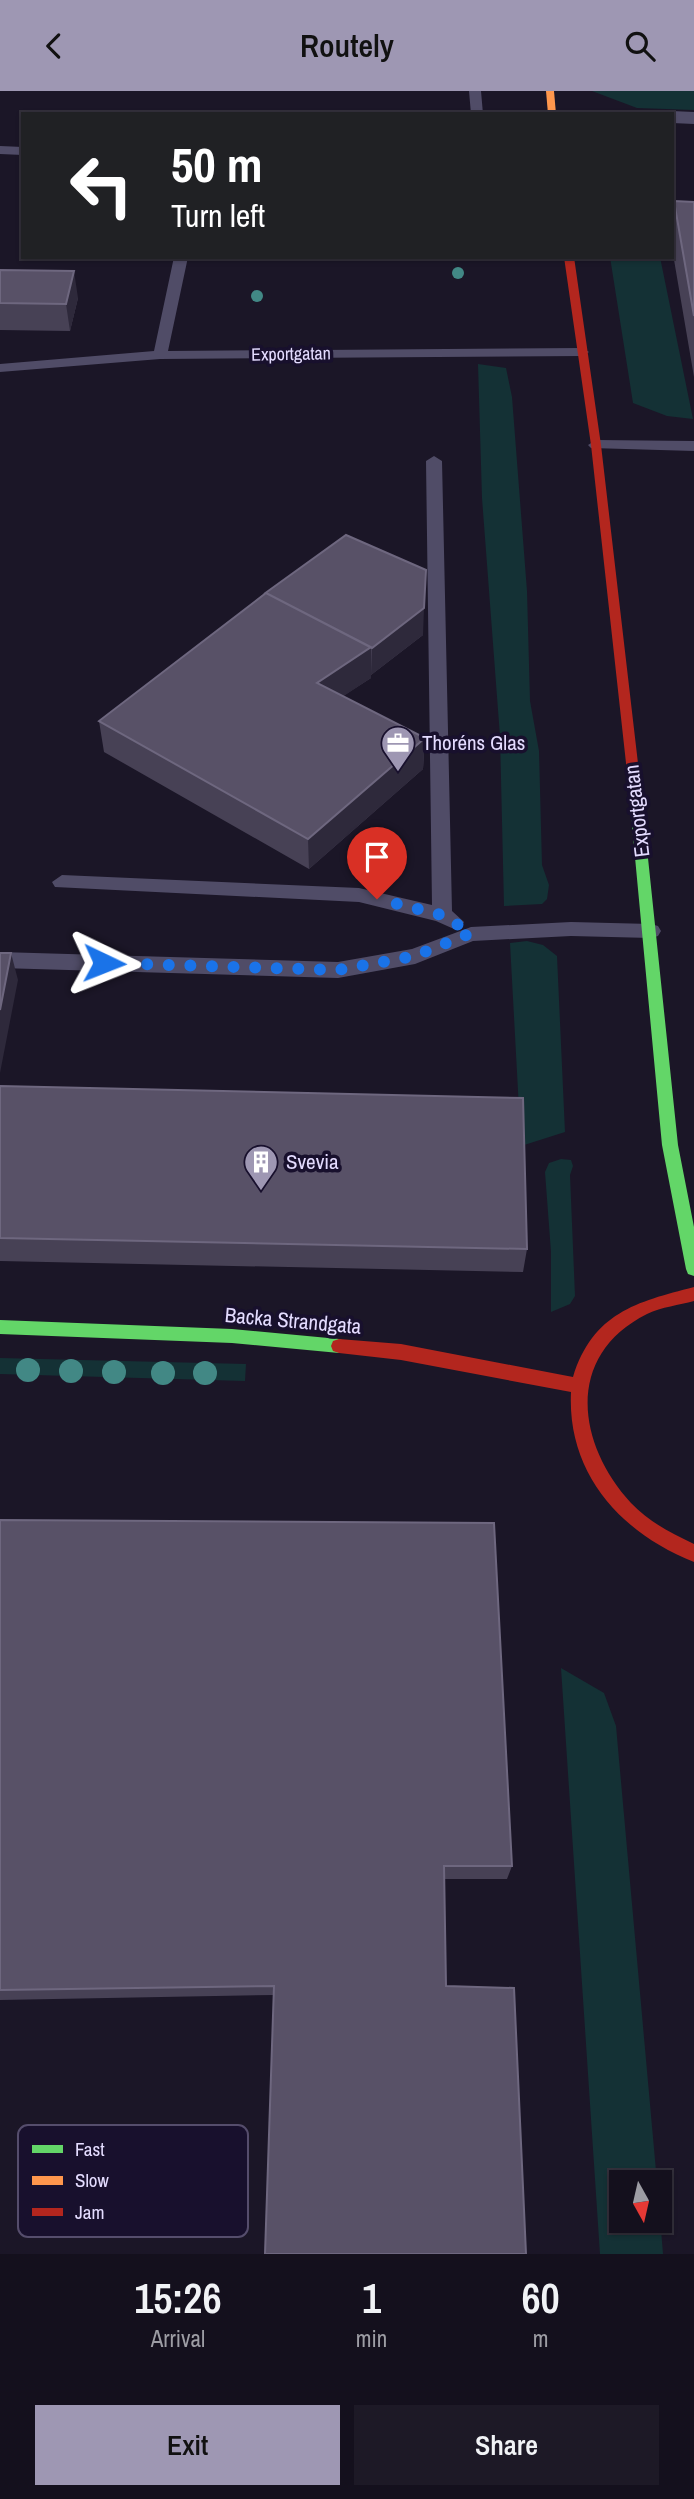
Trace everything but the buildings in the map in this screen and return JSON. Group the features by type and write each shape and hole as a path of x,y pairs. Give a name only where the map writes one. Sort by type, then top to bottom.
{"street":[{"path":"550,91 552,112"},
{"path":"674,117 694,118"},
{"name":"Exportgatan","path":"569,259 596,445 651,931 670,1145 694,1269"},
{"path":"694,1294 659,1301 622,1320 595,1350 580,1386 578,1426 583,1447 602,1486 633,1520 652,1534 694,1553"},
{"name":"Backa Strandgata","path":"0,1327 232,1336 388,1351 580,1386"}],"lane":[{"path":"475,91 477,112"},
{"path":"0,150 21,151"},
{"path":"160,355 181,259"},
{"name":"Exportgatan","path":"0,368 160,355 582,352"},
{"path":"596,445 694,446"},
{"path":"434,460 442,915"},
{"path":"62,882 359,895 442,915 471,933"},
{"path":"0,960 338,970 415,956 471,933 571,929 651,931"}],"green space":[{"path":"592,91 694,91 694,110 637,108"},
{"path":"610,259 660,259 693,419 667,416 633,403"},
{"path":"478,364 506,368 512,397 527,591 530,701 539,751 542,865 549,885 547,899 542,904 504,906 500,736 482,498"},
{"path":"527,941 543,945 557,956 565,1132 521,1146 510,943"},
{"path":"561,1159 571,1160 573,1166 570,1175 575,1296 570,1304 551,1312 551,1252 545,1172 549,1163"},
{"path":"0,1358 246,1364 245,1381 0,1374"},
{"path":"561,1668 604,1693 616,1726 656,2170 609,2170 609,2233 661,2233 663,2254 600,2254"}],"traffic: fast":[{"path":"633,772 670,1145 694,1269"},
{"path":"0,1327 232,1336 339,1346"}],"traffic: slow":[{"path":"550,91 552,112"}],"traffic: jam":[{"path":"569,259 596,445 633,772"},
{"path":"694,1294 643,1308 610,1329 587,1360 579,1385 579,1412 584,1439 594,1465 608,1489 626,1511 646,1528 694,1553"},
{"path":"339,1346 401,1352 580,1386"}],"place":[{"name":"Thoréns Glas","path":"398,773"},
{"name":"Svevia","path":"261,1192"}],"route":[{"path":"104,963 338,970 415,956 471,933 442,915 377,899"}]}
